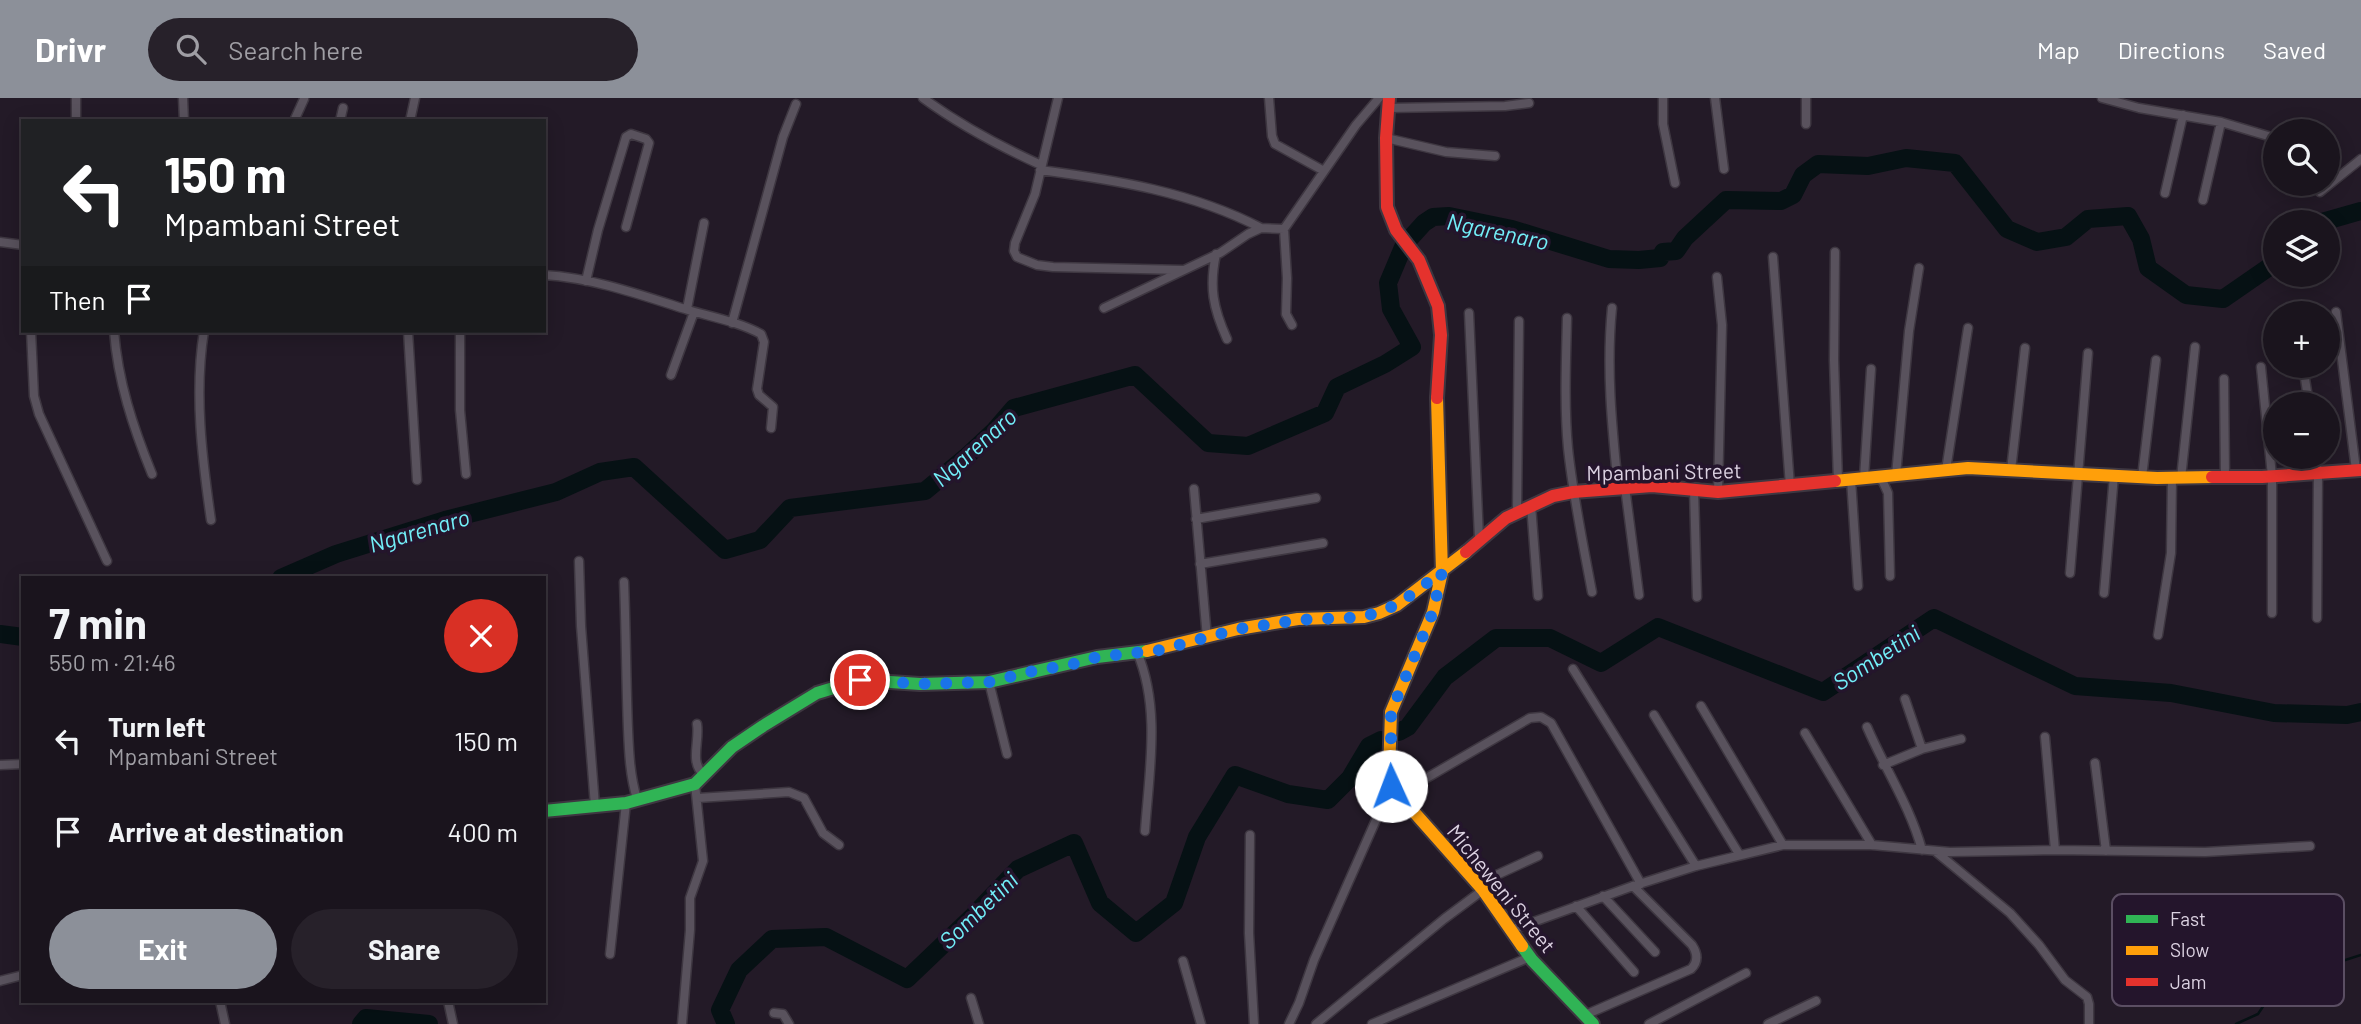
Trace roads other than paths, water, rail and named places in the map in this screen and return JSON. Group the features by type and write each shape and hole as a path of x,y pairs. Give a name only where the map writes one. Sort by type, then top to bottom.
{"street":[{"path":"76,98 76,119"},
{"path":"183,98 184,119"},
{"path":"410,119 415,98"},
{"path":"923,98 952,119 1040,168 1152,188 1222,211 1261,228 1284,229"},
{"path":"1058,98 1030,210 1015,243 1014,251 1017,257 1037,265 1052,267 1183,270"},
{"path":"1269,98 1272,136 1276,144 1324,171"},
{"path":"1663,98 1662,124 1675,183"},
{"path":"1715,98 1724,169"},
{"path":"1806,98 1807,124"},
{"path":"2102,98 2139,108 2221,122 2263,135"},
{"path":"2139,108 2141,98"},
{"path":"295,119 304,99"},
{"path":"1289,1024 1314,960 1395,790 1391,712 1433,612 1442,572 1436,408 1441,335 1438,306 1419,260 1396,230 1387,207 1385,101"},
{"path":"1292,325 1286,314 1284,229 1356,125 1385,101 1505,106 1529,103"},
{"path":"732,323 783,137 796,104"},
{"path":"340,119 343,108"},
{"path":"2165,193 2183,115"},
{"path":"2203,200 2221,122"},
{"path":"586,281 608,195 626,138 631,134 646,139 649,143 626,227"},
{"path":"1386,138 1446,152 1495,156"},
{"path":"2340,176 2360,160"},
{"path":"671,375 691,311 704,223"},
{"path":"1104,308 1216,254 1261,228"},
{"path":"0,242 21,245"},
{"path":"1835,252 1834,360 1858,479"},
{"path":"1216,254 1212,273 1215,313 1227,339"},
{"path":"1773,257 1790,486"},
{"path":"1896,475 1909,331 1919,268"},
{"path":"546,275 586,281 732,323 761,334 764,342 757,389 759,395 773,407 771,428"},
{"path":"1717,277 1722,325 1718,492"},
{"path":"1612,308 1608,346 1609,391 1639,595"},
{"path":"1468,313 1479,538"},
{"path":"1567,318 1568,444 1573,492 1592,592"},
{"path":"1517,512 1519,321"},
{"path":"1946,470 1968,328"},
{"path":"31,333 34,396 39,414 107,561"},
{"path":"114,333 121,383 133,428 152,474"},
{"path":"204,333 199,381 211,520"},
{"path":"408,333 417,480"},
{"path":"460,333 460,410 466,474"},
{"path":"2340,341 2358,470"},
{"path":"2158,635 2171,553 2177,478 2195,347"},
{"path":"2011,470 2025,348"},
{"path":"2070,573 2088,353"},
{"path":"2142,477 2156,360"},
{"path":"2261,367 2272,477 2272,612"},
{"path":"1858,586 1858,479 1871,369"},
{"path":"2224,379 2225,478"},
{"name":"Mpambani Street","path":"700,780 732,747 803,701 860,680 920,684 989,682 1097,657 1160,650 1238,629 1298,620 1364,617 1379,613 1397,605 1442,572 1479,538 1506,518 1531,505 1573,492 1652,486 1718,492 1968,468 2177,478 2272,477 2358,470"},
{"path":"2317,618 2318,469"},
{"path":"2104,593 2114,475"},
{"path":"1858,479 1883,482 1888,493 1889,576"},
{"path":"1194,489 1207,638"},
{"path":"1694,490 1697,597"},
{"path":"1196,519 1316,498"},
{"path":"1531,505 1538,596"},
{"path":"1200,564 1323,543"},
{"path":"579,561 581,625 595,806"},
{"path":"610,954 632,801 624,681 624,582"},
{"path":"1137,652 1144,670 1150,708 1145,831"},
{"path":"1573,669 1696,866"},
{"path":"989,682 1007,754"},
{"path":"1905,699 1923,749"},
{"path":"1701,706 1783,845"},
{"path":"1654,715 1739,854"},
{"path":"1395,790 1530,718 1542,717 1550,723 1637,885 1695,950 1696,961 1691,969 1589,1019"},
{"path":"682,1024 690,898 703,861 698,799 700,780 695,758 699,737 697,724"},
{"path":"1867,727 1908,808 1923,850"},
{"path":"1805,733 1872,845"},
{"path":"2045,737 2055,850"},
{"path":"1884,765 1923,749 1961,739"},
{"path":"2095,763 2106,851"},
{"path":"0,765 21,764"},
{"path":"546,811 632,801 700,780"},
{"name":"Micheweni Street","path":"1395,790 1480,887 1530,957 1589,1019"},
{"path":"698,799 789,792 804,798 823,833 839,845"},
{"path":"1250,835 1249,933 1254,1024"},
{"path":"1511,929 1696,866 1783,845 1872,845 1935,851 2205,852 2310,846"},
{"path":"1935,851 2010,913 2039,945 2065,980 2087,997 2088,1024"},
{"path":"1318,1024 1480,887 1538,856"},
{"path":"1603,896 1655,951"},
{"path":"1576,906 1634,972"},
{"path":"1372,1024 1530,957"},
{"path":"1183,961 1201,1024"},
{"path":"1649,1024 1746,973"},
{"path":"0,981 21,976"},
{"path":"971,998 979,1024"},
{"path":"1768,1024 1816,1001"},
{"path":"220,1003 225,1024"},
{"path":"448,1003 453,1024"},
{"path":"775,1013 783,1014 789,1024"}],"waterway":[{"name":"Ngarenaro","path":"286,576 336,554 445,520 556,492 600,472 634,467 725,550 760,540 790,508 925,491 995,430 1014,408 1135,375 1208,443 1248,446 1325,413 1337,387 1385,364 1412,347 1391,309 1388,283 1404,245 1433,217 1449,216 1512,229 1609,259 1660,258 1663,252 1676,251 1685,238 1726,200 1781,201 1793,195 1803,175 1818,164 1868,166 1906,158 1955,163 2007,229 2037,242 2066,237 2088,219 2128,216 2141,239 2148,268 2186,295 2223,299 2263,271"},
{"name":"Ngarenaro","path":"2340,217 2361,211"},
{"name":"Sombetini","path":"1399,732 1408,727 1445,677 1496,638 1550,638 1601,663 1658,627 1823,692 1934,618 2075,686 2171,693 2274,713 2347,715 2361,712"},
{"name":"Ngarenaro","path":"0,634 21,637"},
{"name":"Sombetini","path":"726,1024 720,1010 739,970 772,939 826,937 907,979 1018,869 1074,843 1100,903 1136,933 1174,903 1197,837 1235,775 1288,794 1328,800 1350,778 1369,746 1381,740"},
{"path":"2344,960 2361,955"},
{"path":"2236,1024 2258,1014 2263,1006"},
{"name":"Sombetini","path":"361,1024 366,1018 429,1024"}]}
